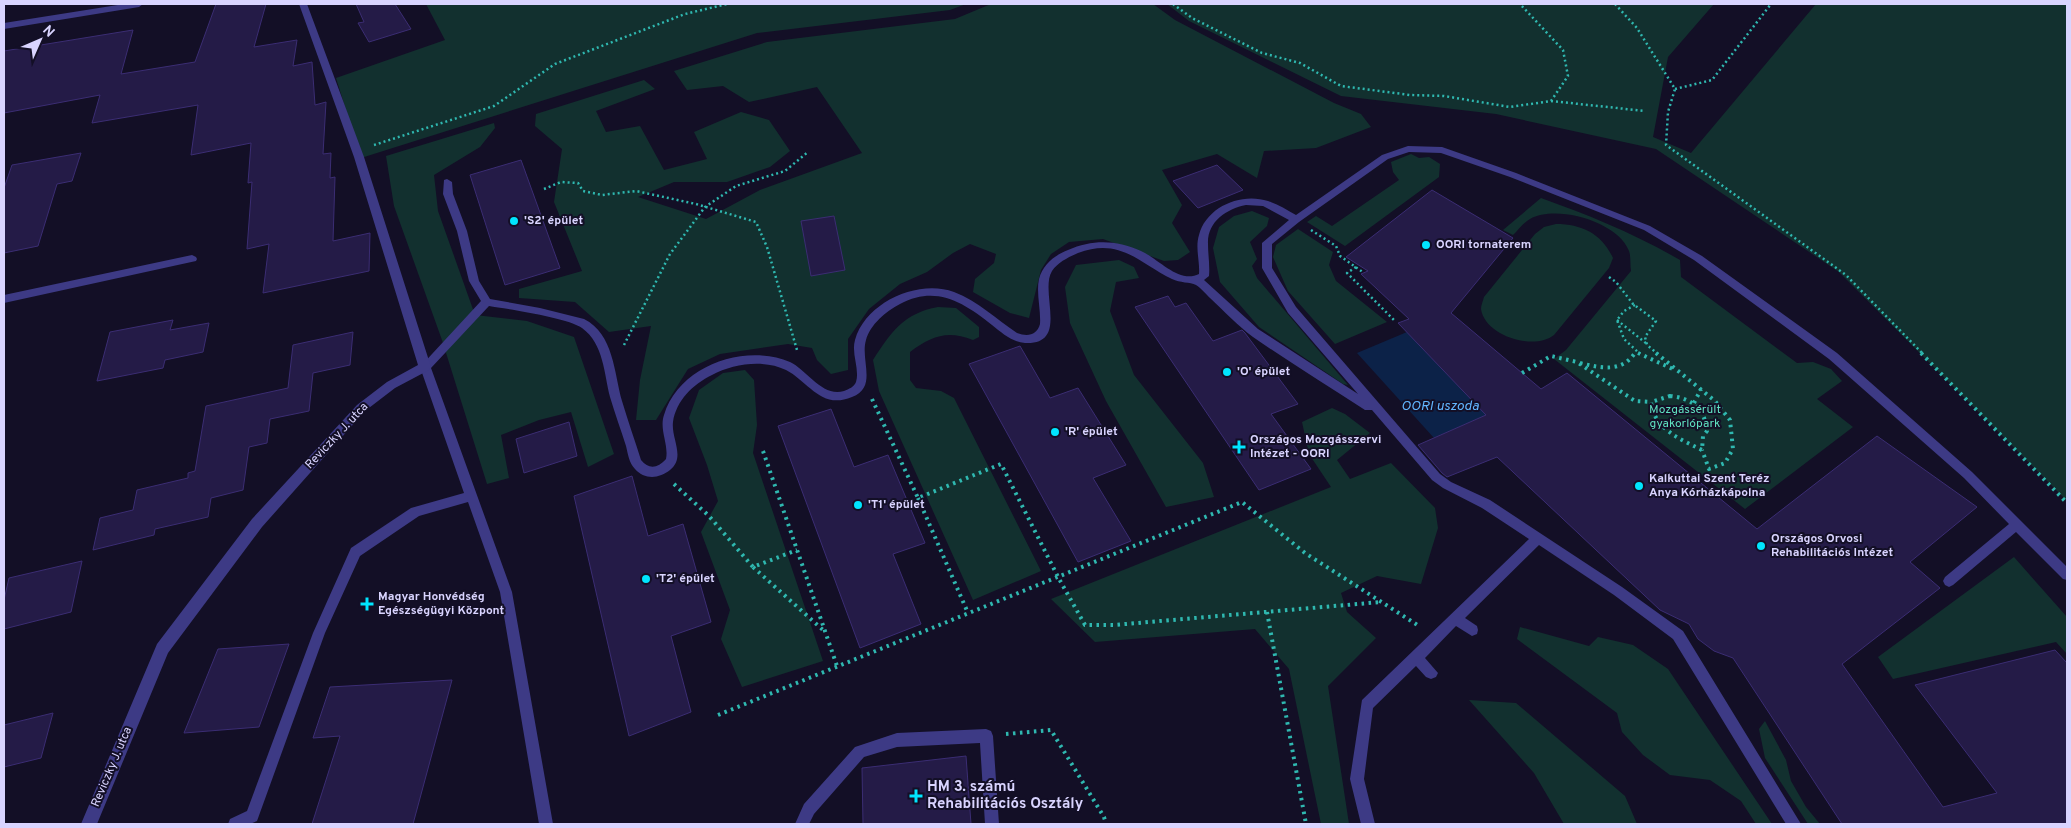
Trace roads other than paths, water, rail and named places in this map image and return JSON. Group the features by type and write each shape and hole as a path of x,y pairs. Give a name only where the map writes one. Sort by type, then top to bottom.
{"street":[{"path":"4,26 139,4"},
{"path":"303,4 357,150 425,367"},
{"name":"Reviczky J. utca","path":"89,824 162,649 257,523 361,408 391,385 425,367"}],"lane":[{"path":"1794,824 1678,635 1618,590 1486,504 1447,485 1436,477 1292,310 1267,268 1267,242 1385,157 1408,149 1442,150 1513,175 1647,228 1698,258 1833,356 1968,475 2067,575"},
{"path":"446,182 448,194 462,231 474,281 487,302"},
{"path":"487,302 515,306 585,324 606,352 616,401 638,465 648,472 659,471 672,460 673,454 667,427 673,405 687,386 709,370 735,362 761,360 786,365 805,377 815,390 827,395 840,396 850,394 859,387 863,379 858,346 869,324 895,301 911,295 930,292 948,293 964,299 1014,336 1027,339 1038,336 1046,328 1047,321 1043,295 1045,274 1058,258 1076,250 1091,245 1110,246 1142,256 1188,282 1198,281 1204,276 1206,266 1203,238 1207,224 1216,214 1224,209 1249,202 1264,203 1296,220"},
{"path":"4,299 192,259"},
{"path":"1198,281 1254,332 1381,414"},
{"path":"487,302 425,367 506,592 546,824"},
{"path":"235,824 252,816 319,633 355,552 415,512 471,496"},
{"path":"1949,581 2017,524"},
{"path":"1368,824 1357,779 1367,705 1435,636 1537,539"},
{"path":"1455,618 1472,630"},
{"path":"1415,657 1431,673"},
{"path":"802,824 809,809 860,752 897,740 986,736 992,824"}],"water":[{"name":"OORI uszoda","path":"1407,332 1486,415 1434,438 1357,353"}],"place":[{"name":"'S2' épület","path":"514,221"},
{"name":"OORI tornaterem","path":"1426,245"},
{"name":"'O' épület","path":"1227,372"},
{"name":"'R' épület","path":"1055,432"},
{"name":"Országos Mozgásszervi Intézet - OORI","path":"1239,447"},
{"name":"Kalkuttai Szent Teréz Anya Kórházkápolna","path":"1639,486"},
{"name":"'T1' épület","path":"858,505"},
{"name":"Országos Orvosi Rehabilitációs Intézet","path":"1761,546"},
{"name":"'T2' épület","path":"646,579"},
{"name":"Magyar Honvédség Egészségügyi Központ","path":"367,604"},
{"name":"HM 3. számú Rehabilitációs Osztály","path":"916,796"}],"park label":[{"name":"Mozgássérült gyakorlópark","path":"1685,417"}]}
